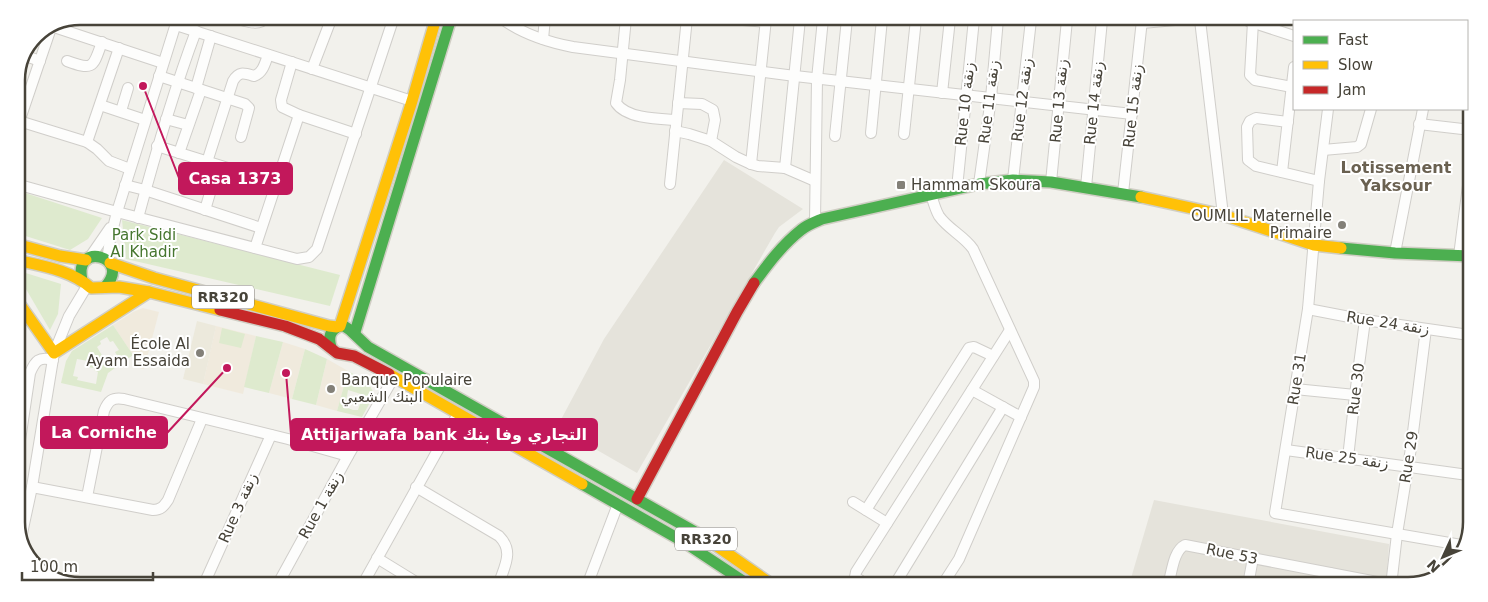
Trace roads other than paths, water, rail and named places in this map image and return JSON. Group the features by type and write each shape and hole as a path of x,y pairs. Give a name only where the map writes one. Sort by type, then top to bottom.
{"main road":[{"path":"330,347 330,336 332,331 339,327 412,101 434,25"},
{"path":"346,354 351,352 357,341 355,334 449,25"},
{"path":"637,499 747,296 779,250 793,235 815,221 979,184 1013,180 1051,182 1123,193 1223,215 1314,245 1396,253 1463,256"},
{"name":"RR320","path":"25,246 60,256 88,259 99,256 108,262 154,278 329,326 347,327 368,347 637,499 724,550 761,577"},
{"path":"85,283 80,274 80,268 88,259"},
{"name":"RR320","path":"25,262 58,270 96,289 118,287 149,292 285,326 319,339 335,352 364,360 618,504 700,551 737,577"},
{"path":"105,287 112,279 112,268 108,262"},
{"path":"25,312 54,356 149,292"}],"street":[{"path":"108,262 116,217 176,25"},
{"path":"185,25 196,31 412,101"},
{"path":"312,69 329,25"},
{"path":"25,187 116,217 138,218 297,259 309,257 317,249 391,25"},
{"path":"512,25 543,39 573,47 817,79 1132,114"},
{"path":"543,39 544,25"},
{"path":"625,25 616,103 626,112 649,118 676,120"},
{"path":"670,184 686,25"},
{"path":"751,164 766,25"},
{"path":"785,168 799,25"},
{"path":"815,221 817,79 822,25"},
{"path":"835,136 846,25"},
{"path":"870,133 881,25"},
{"path":"904,134 915,25"},
{"path":"942,93 949,25"},
{"name":"Rue 10 زنقة","path":"957,188 973,25"},
{"name":"Rue 11 زنقة","path":"979,184 991,98 998,25"},
{"name":"Rue 12 زنقة","path":"1013,180 1030,25"},
{"name":"Rue 13 زنقة","path":"1051,182 1066,25"},
{"name":"Rue 14 زنقة","path":"1086,187 1102,25"},
{"name":"Rue 15 زنقة","path":"1123,193 1142,25"},
{"path":"1201,25 1223,215"},
{"path":"1250,25 1250,75 1252,78 1292,87"},
{"path":"1262,25 1293,36"},
{"path":"58,29 164,63"},
{"path":"138,218 157,146 177,82 196,31"},
{"path":"25,103 51,34"},
{"path":"178,153 188,125 212,36"},
{"path":"68,61 83,67 90,66 95,61 102,42"},
{"path":"87,142 119,48"},
{"path":"205,210 210,193 207,162 235,77 241,73 254,76 259,74 268,54"},
{"path":"30,57 40,61"},
{"path":"292,62 280,105 284,110 356,134"},
{"path":"159,76 245,104 249,108 242,137"},
{"path":"1282,172 1293,77"},
{"path":"121,111 128,88"},
{"path":"678,103 702,104 713,110 715,120 711,141"},
{"path":"100,105 146,120"},
{"path":"1314,245 1319,181 1328,110"},
{"path":"1323,150 1356,147 1361,144 1371,110"},
{"path":"1396,253 1423,110"},
{"path":"255,248 299,115"},
{"path":"1288,122 1256,118 1250,121 1247,127 1248,160 1256,166 1319,181"},
{"path":"166,119 188,125"},
{"path":"25,124 87,142 109,161 130,169"},
{"path":"1419,124 1463,129"},
{"path":"675,131 711,141 751,164 785,168 815,181"},
{"path":"157,146 276,183"},
{"path":"126,186 145,190 261,228"},
{"path":"931,194 934,208 940,217 969,243 973,249 1034,382 1034,387 959,559 947,577"},
{"path":"88,259 116,217"},
{"name":"Rue 31","path":"1314,245 1308,309 1274,513 1397,534"},
{"path":"25,519 54,356 69,316 85,283"},
{"name":"Rue 24 زنقة","path":"1308,309 1463,335"},
{"name":"Rue 30","path":"1348,458 1365,320"},
{"name":"Rue 29","path":"1394,577 1397,534 1426,329"},
{"path":"855,577 856,572 1010,330"},
{"path":"866,510 968,348 974,347 993,356"},
{"path":"25,396 33,367 42,358 54,356"},
{"name":"Rue 1 زنقة","path":"281,577 394,377"},
{"path":"1295,389 1355,395"},
{"path":"972,390 1021,417"},
{"path":"86,498 106,405 114,398 272,435 348,456"},
{"path":"899,577 1003,407"},
{"path":"367,577 458,414"},
{"path":"32,487 156,510 163,507 170,495 202,419"},
{"name":"Rue 3 زنقة","path":"207,577 272,435"},
{"name":"Rue 25 زنقة","path":"1286,450 1407,467 1463,473"},
{"path":"416,487 499,536 504,541 508,554 501,577"},
{"path":"853,502 887,523"},
{"path":"590,577 618,504"},
{"path":"1397,534 1458,544"},
{"name":"Rue 53","path":"1170,577 1177,552 1185,545 1351,577"},
{"path":"377,558 408,577"},
{"path":"1249,577 1253,558"},
{"path":"1329,577 1330,573"}],"place":[{"name":"Casa 1373","path":"143,86"},
{"name":"Hammam Skoura","path":"901,185"},
{"name":"OUMLIL Maternelle Primaire","path":"1342,225"},
{"name":"École Al Ayam Essaida","path":"200,353"},
{"name":"La Corniche","path":"227,368"},
{"name":"Attijariwafa bank التجاري وفا بنك","path":"286,373"},
{"name":"Banque Populaire البنك الشعبي","path":"331,389"}],"district":[{"name":"Lotissement Yaksour","path":"1396,176"}],"park label":[{"name":"Park Sidi Al Khadir","path":"144,244"}]}
